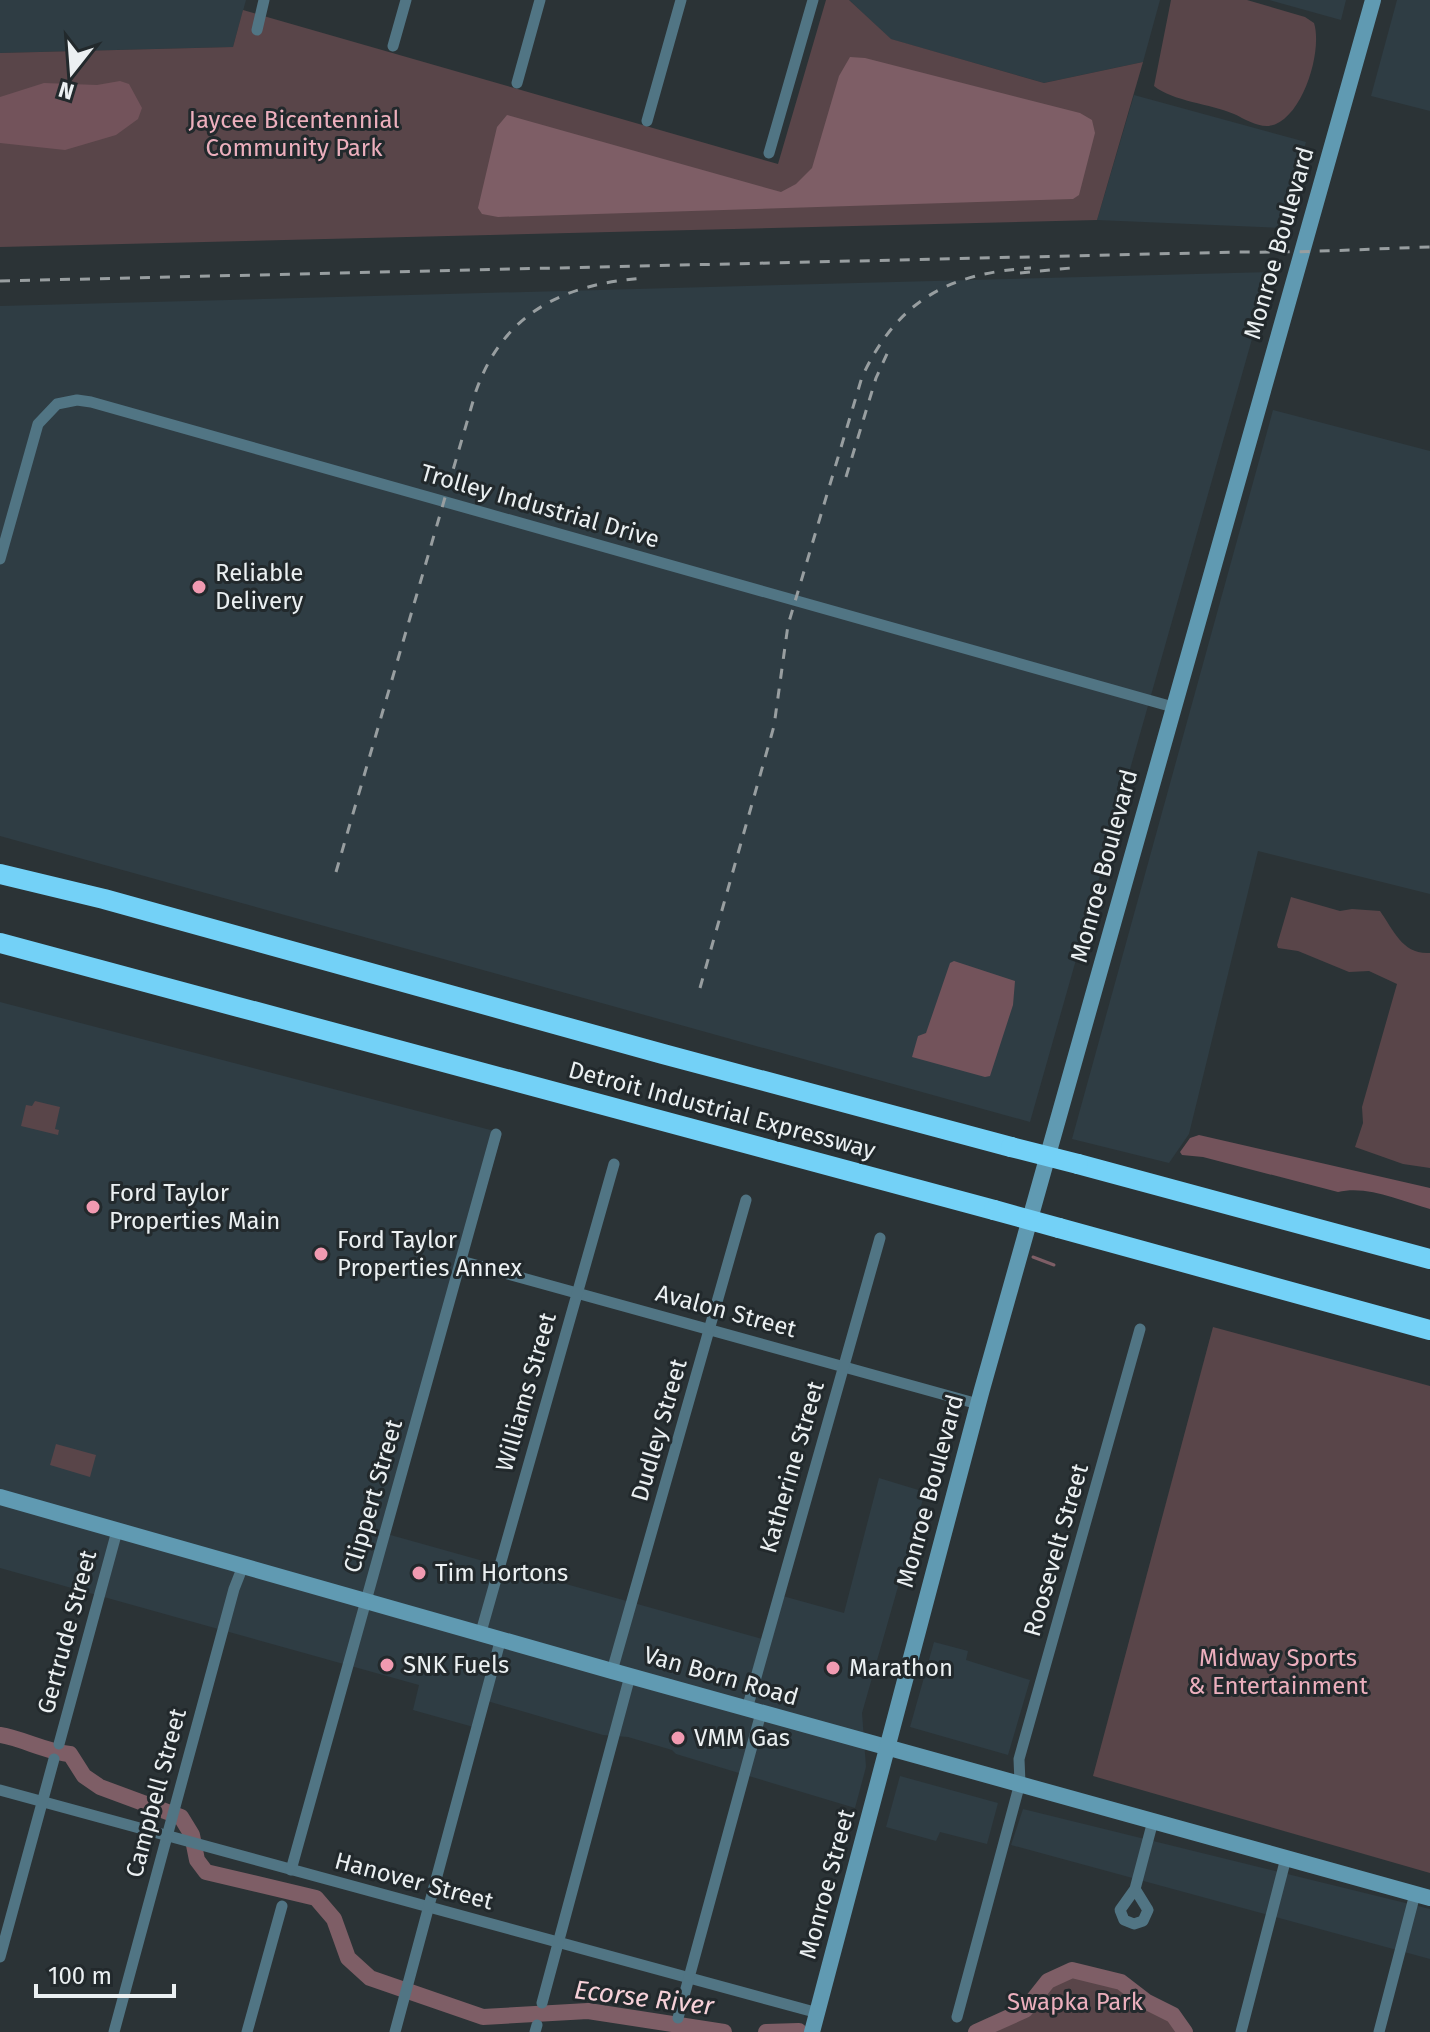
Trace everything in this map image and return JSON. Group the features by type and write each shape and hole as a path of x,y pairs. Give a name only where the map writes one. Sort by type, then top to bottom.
{"highway":[{"path":"0,863 104,899"},
{"name":"Detroit Industrial Expressway","path":"0,874 104,899 663,1054 1430,1259"},
{"name":"Detroit Industrial Expressway","path":"0,943 1430,1330"}],"street":[{"path":"257,30 264,0"},
{"path":"393,46 406,0"},
{"path":"517,83 540,0"},
{"path":"647,121 681,0"},
{"path":"769,153 813,0"},
{"name":"Monroe Boulevard","path":"886,1747 978,1404 1373,0"},
{"name":"Trolley Industrial Drive","path":"0,559 38,424 57,404 77,400 1173,707"},
{"name":"Clippert Street","path":"291,1870 496,1134"},
{"name":"Williams Street","path":"481,1632 614,1164"},
{"name":"Dudley Street","path":"612,1671 746,1200"},
{"name":"Katherine Street","path":"678,2018 754,1711 880,1238"},
{"name":"Avalon Street","path":"461,1261 978,1404"},
{"name":"Roosevelt Street","path":"957,2017 1020,1783 1019,1759 1140,1329"},
{"name":"Van Born Road","path":"0,1497 1422,1896"},
{"name":"Gertrude Street","path":"59,1744 117,1531"},
{"name":"Campbell Street","path":"114,2032 234,1589 243,1566"},
{"path":"395,2032 501,1638"},
{"path":"542,2003 630,1676"},
{"name":"Monroe Street","path":"815,2023 886,1747"},
{"path":"0,1957 54,1759"},
{"name":"Hanover Street","path":"0,1790 689,1978 815,2023"},
{"path":"1135,1889 1153,1821"},
{"path":"1241,2032 1286,1858"},
{"path":"1379,2032 1422,1896"},
{"path":"247,2032 282,1906"}],"shaded area":[{"path":"0,0 246,0 233,47 0,53"},
{"path":"849,0 1160,0 1143,62 1044,83 890,39"},
{"path":"1269,0 1346,0 1341,20"},
{"path":"1397,0 1430,0 1430,111 1371,96"},
{"path":"850,57 865,58 1080,113 1092,120 1095,133 1079,195 1073,199 498,217 482,214 478,208 497,127 507,115 781,192 796,184 812,168 839,76"},
{"path":"120,81 129,84 142,108 138,119 116,135 65,150 0,143 0,97 44,83 97,85"},
{"path":"1134,95 1306,142 1283,228 1097,220"},
{"path":"1271,272 1030,1122 0,836 0,306"},
{"path":"1273,410 1430,451 1430,894 1258,851 1189,1134 1169,1163 1072,1139"},
{"path":"954,961 1015,981 1013,1005 990,1076 912,1057 918,1036 926,1033 950,963"},
{"path":"0,1002 502,1133 387,1534 766,1640 779,1595 844,1613 879,1478 925,1492 862,1713 866,1767 855,1808 628,1737 603,1735 484,1700 477,1728 413,1710 419,1685 0,1568"},
{"path":"1199,1135 1430,1188 1430,1209 1373,1192 1338,1192 1203,1157 1182,1155 1180,1152 1190,1138"},
{"path":"934,1642 968,1651 966,1660 1030,1680 1008,1755 910,1727"},
{"path":"900,1776 998,1803 987,1844 940,1832 936,1841 886,1827"},
{"path":"1023,1809 1430,1909 1430,1959 1011,1845"}],"green space":[{"name":"Jaycee Bicentennial Community Park","path":"826,0 849,0 891,39 1044,83 1143,62 1097,220 0,247 0,53 233,47 243,10 778,164"},
{"path":"1171,0 1247,0 1305,17 1314,23 1316,35 1312,67 1300,99 1291,112 1281,121 1269,126 1260,125 1171,95 1154,86"},
{"path":"1291,897 1340,911 1380,911 1406,946 1421,953 1430,953 1430,1168 1403,1164 1355,1147 1363,1123 1362,1107 1397,984 1369,971 1349,972 1298,951 1278,948"},
{"path":"35,1101 60,1107 55,1129 59,1130 58,1135 21,1126 26,1105 32,1106"},
{"name":"Midway Sports & Entertainment","path":"1213,1327 1430,1386 1430,1873 1093,1776"},
{"path":"56,1444 96,1455 90,1477 50,1465"},
{"name":"Swapka Park","path":"1072,1970 1121,1982 1147,2002 1173,2015 1185,2032 976,2032 1025,2010 1048,1981"}],"waterway":[{"path":"1033,1257 1054,1265"},
{"name":"Ecorse River","path":"0,1735 70,1754 84,1776 100,1787 181,1817 192,1835 197,1860 206,1872 316,1898 334,1919 348,1958 370,1978 483,2017 588,2011 724,2032"},
{"name":"Ecorse River","path":"976,2032 1025,2010 1048,1981 1072,1970 1121,1982 1147,2002 1173,2015 1185,2032"},
{"name":"Ecorse River","path":"766,2032 799,2031"}],"railway":[{"path":"0,281 1430,247"},
{"path":"700,988 774,726 788,625 862,377 892,328 929,296 975,276 1031,268"},
{"path":"1020,273 1071,268"},
{"path":"336,872 476,391 488,363 503,340 521,321 542,306 590,287 646,278"},
{"path":"846,477 876,378 891,345"}],"place":[{"name":"Reliable Delivery","path":"199,587"},
{"name":"Ford Taylor Properties Main","path":"93,1207"},
{"name":"Ford Taylor Properties Annex","path":"321,1254"},
{"name":"Tim Hortons","path":"419,1573"},
{"name":"SNK Fuels","path":"387,1665"},
{"name":"Marathon","path":"833,1668"},
{"name":"VMM Gas","path":"678,1738"}]}
